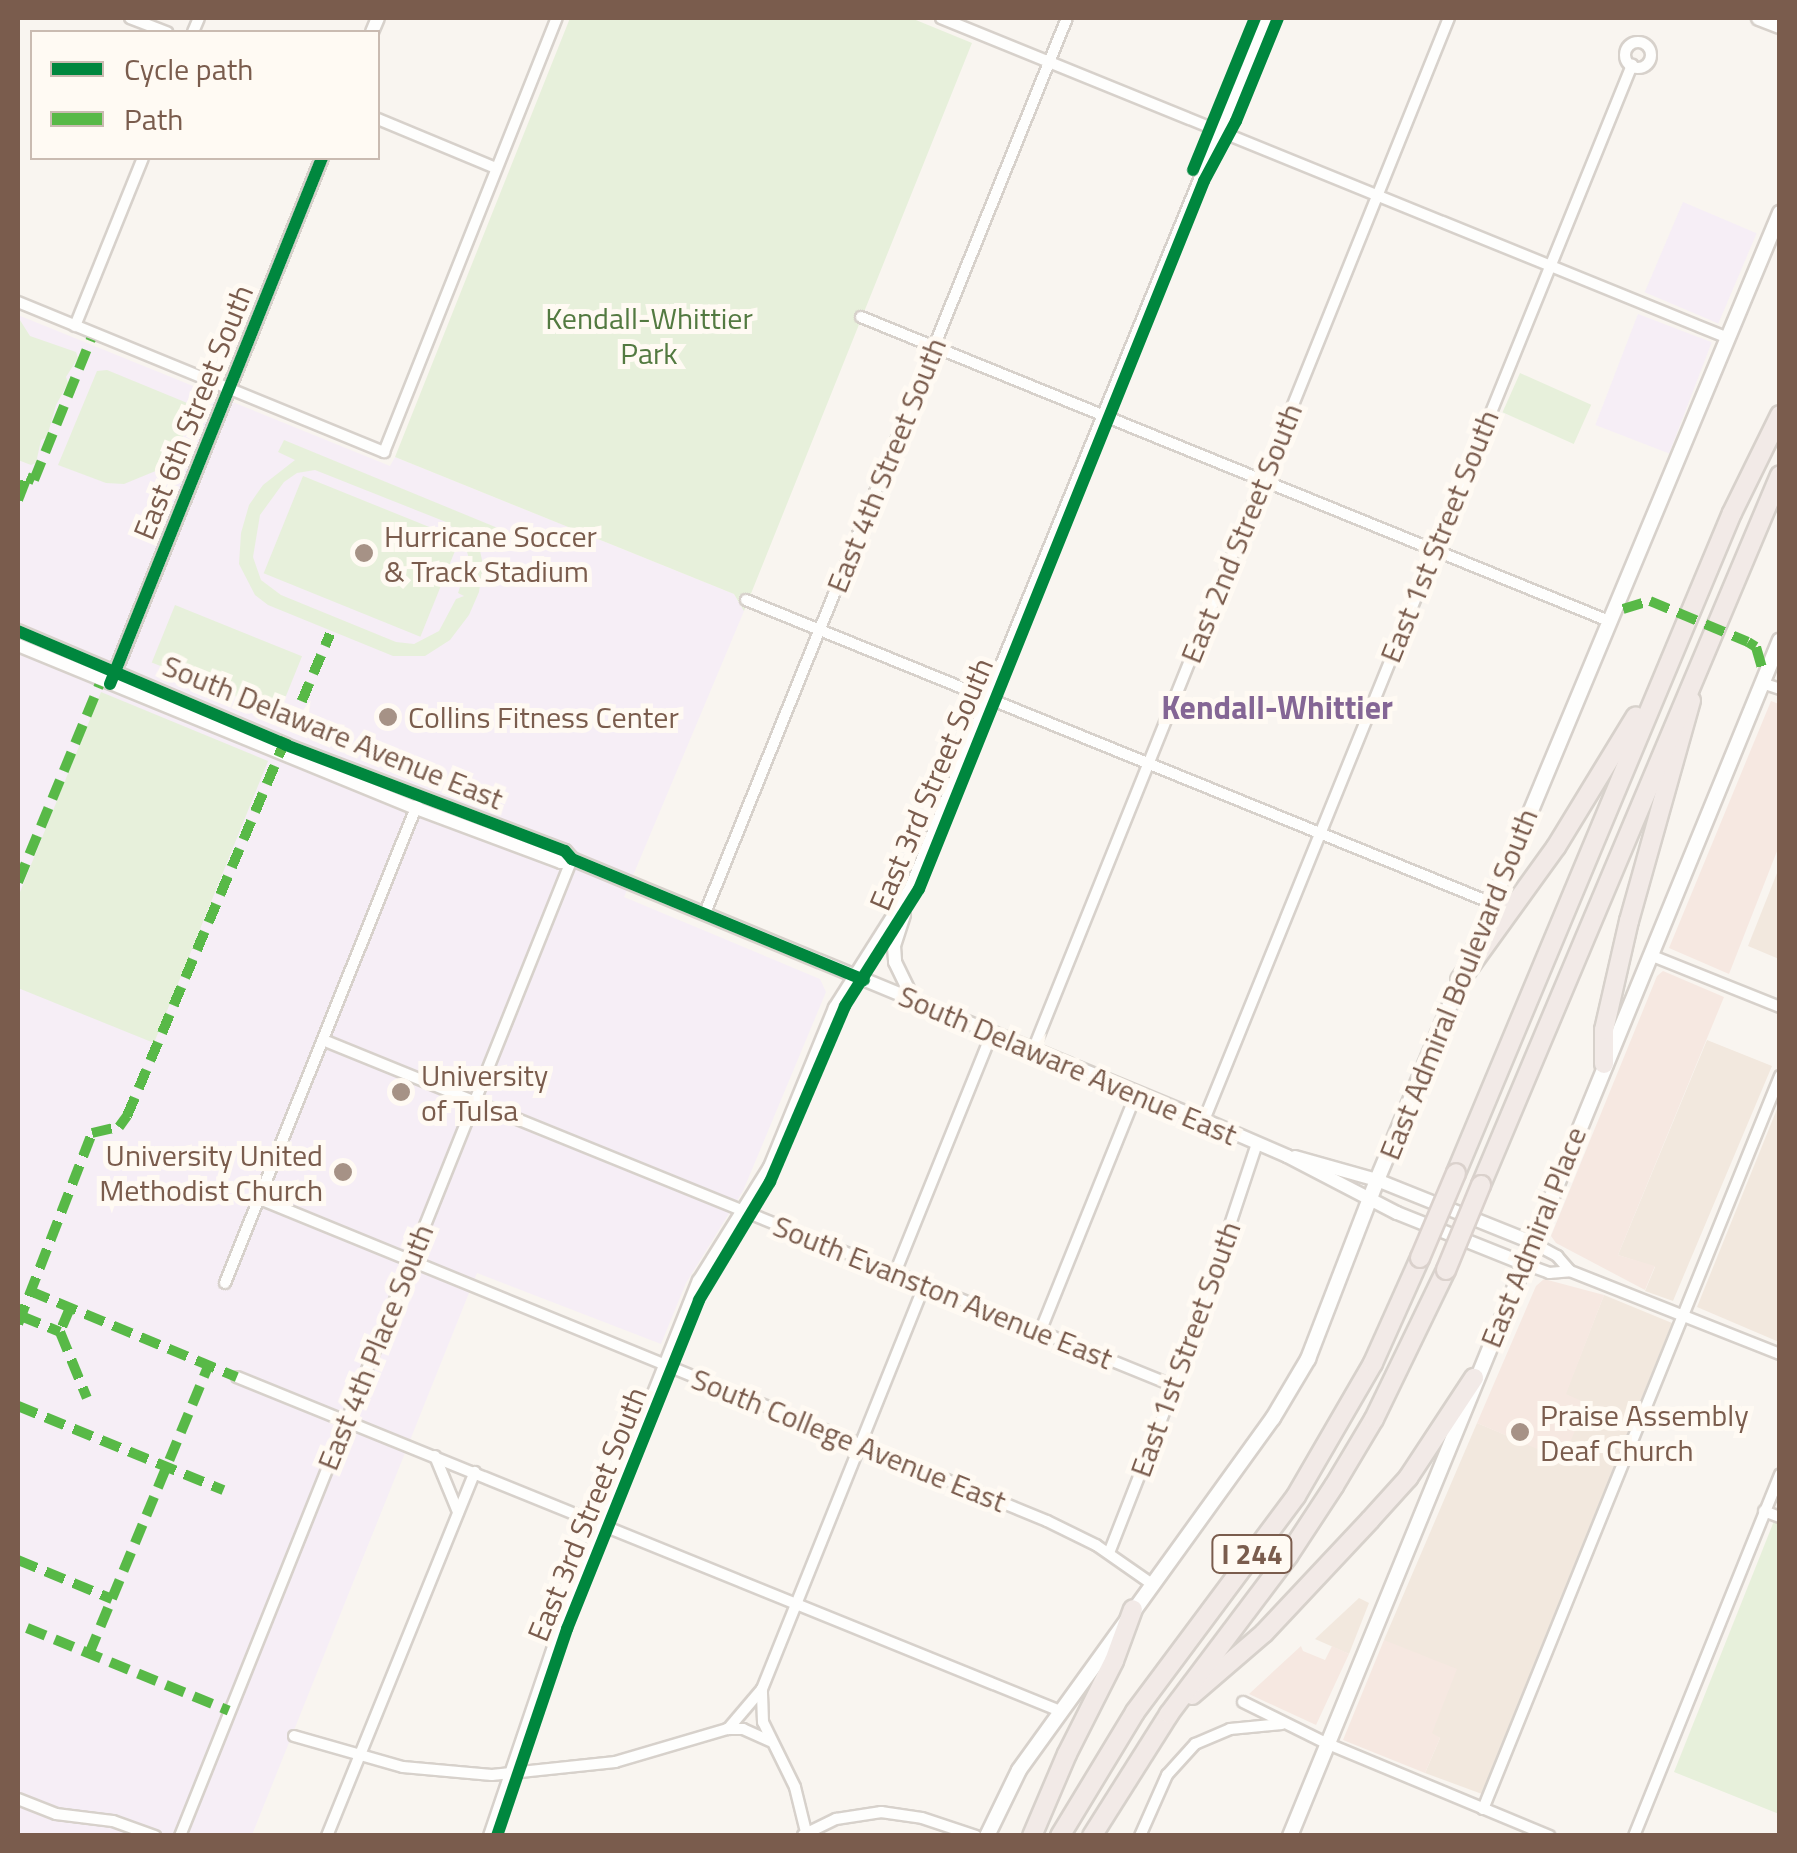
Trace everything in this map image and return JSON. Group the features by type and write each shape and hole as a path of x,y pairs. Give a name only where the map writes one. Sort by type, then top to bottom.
{"highway":[{"name":"I 244","path":"1060,1836 1135,1712 1296,1496 1373,1363 1664,674 1780,415"},
{"name":"I 244","path":"1092,1836 1168,1714 1288,1556 1374,1419 1446,1270 1708,636 1780,476"},
{"path":"1604,1064 1604,1030 1629,921 1708,636"},
{"path":"1460,980 1556,846 1664,674"},
{"path":"1168,1714 1264,1634 1370,1520 1418,1464 1474,1378"},
{"path":"1032,1836 1074,1738 1114,1661 1133,1609"}],"main road":[{"path":"1759,18 1780,26"},
{"name":"East Admiral Boulevard South","path":"1060,1710 1291,1390 1322,1330 1377,1180 1780,213"},
{"name":"East Admiral Place","path":"1290,1836 1444,1464 1474,1378 1780,640"},
{"path":"986,1836 1019,1770 1060,1710"}],"street":[{"path":"130,18 162,30"},
{"path":"18,302 384,452 557,18"},
{"path":"941,18 1728,338"},
{"name":"East 4th Street South","path":"705,913 1067,18"},
{"name":"East 3rd Street South","path":"490,1836 602,1524 699,1282 770,1166 830,1019 910,888 1266,18"},
{"name":"East 2nd Street South","path":"1033,1050 1449,18"},
{"name":"East 1st Street South","path":"1204,1120 1632,66"},
{"path":"380,119 496,168"},
{"path":"75,326 142,160"},
{"name":"East 6th Street South","path":"112,678 321,160"},
{"path":"861,317 1609,621"},
{"path":"746,600 1492,903"},
{"name":"South Delaware Avenue East","path":"18,632 112,678"},
{"name":"South Delaware Avenue East","path":"18,646 286,745 419,802 565,851 572,859 1204,1120 1287,1156 1370,1200 1522,1263"},
{"path":"1762,683 1780,690"},
{"path":"225,1283 419,802"},
{"name":"East 4th Place South","path":"180,1836 572,859"},
{"path":"910,888 894,946 900,980 915,1001"},
{"path":"1650,955 1780,1007"},
{"path":"895,1273 992,1033"},
{"name":"South Evanston Avenue East","path":"323,1040 1174,1386"},
{"path":"1483,1809 1780,1076"},
{"path":"1040,1332 1137,1092"},
{"name":"East 1st Street South","path":"1108,1552 1174,1386 1257,1144"},
{"name":"South Delaware Avenue East","path":"1287,1156 1377,1180 1531,1242"},
{"name":"South College Avenue East","path":"260,1199 1047,1521 1108,1552 1152,1584"},
{"path":"1531,1242 1557,1256 1570,1271"},
{"path":"1522,1263 1549,1273 1570,1271 1780,1354"},
{"path":"727,1729 762,1689 924,1285"},
{"path":"237,1377 1060,1710"},
{"path":"434,1455 458,1512"},
{"path":"327,1836 475,1472"},
{"path":"1634,1836 1780,1474"},
{"path":"1764,1511 1780,1517"},
{"path":"762,1689 764,1722 795,1787 805,1835 836,1819 881,1812 922,1818 976,1836"},
{"path":"1242,1702 1326,1744 1549,1836"},
{"path":"1140,1836 1167,1775 1182,1755 1230,1728 1284,1724"},
{"path":"294,1736 360,1758 429,1770 510,1774 615,1762 727,1729 743,1730 770,1741"},
{"path":"18,1799 56,1814 114,1821 155,1836"}],"shaded area":[{"path":"1683,202 1757,233 1718,323 1645,292"},
{"path":"1638,314 1712,342 1669,453 1595,425"},
{"name":"University of Tulsa","path":"18,315 390,466 395,457 734,594 744,611 624,897 820,979 826,992 743,1191 686,1283 661,1344 477,1273 252,1835 18,1835"},
{"path":"1771,701 1779,704 1779,846 1729,974 1669,948"},
{"path":"1779,868 1779,959 1748,946"},
{"path":"1663,971 1724,997 1618,1255 1655,1266 1645,1290 1556,1243 1551,1236 1657,976"},
{"path":"1707,1040 1772,1066 1673,1301 1645,1291 1655,1267 1618,1255"},
{"path":"1779,1104 1780,1342 1697,1307"},
{"path":"1544,1279 1604,1295 1566,1394 1586,1403 1563,1460 1477,1423 1536,1286"},
{"path":"1604,1295 1672,1323 1482,1794 1425,1773 1440,1738 1431,1734 1384,1640 1477,1423 1563,1459 1565,1395"},
{"path":"1359,1598 1369,1603 1349,1654 1315,1639"},
{"path":"1384,1640 1457,1669 1432,1733 1440,1738 1425,1773 1343,1740"},
{"path":"1301,1646 1303,1651 1325,1660 1332,1646 1349,1654 1316,1725 1249,1694"}],"green space":[{"name":"Kendall-Whittier Park","path":"570,18 911,18 972,43 744,611 734,594 395,457"},
{"path":"18,317 30,336 76,352 78,358 66,377 68,383 56,405 47,437 41,440 36,463 31,465 18,460"},
{"path":"107,370 197,407 173,457 158,470 124,484 106,483 58,465 97,371"},
{"path":"1520,373 1591,405 1574,444 1503,412"},
{"path":"284,440 505,531 499,544 477,536 483,565 479,592 469,615 450,640 425,656 393,656 268,605 255,595 239,564 241,533 249,505 263,485 295,460 278,452","holes":["315,470 446,522 463,537 469,559 458,593 464,596 456,599 439,631 414,644 396,642 281,595 261,580 253,557 260,515 284,482 297,473"]},
{"path":"303,476 460,539 420,637 264,573"},
{"path":"175,605 302,656 279,714 152,662"},
{"path":"101,692 268,761 154,1043 18,988 18,897"},
{"path":"1774,1521 1780,1523 1779,1814 1674,1772"}],"marked path":[{"path":"18,500 27,477 34,480 91,339"},
{"path":"1623,609 1650,601 1748,642 1756,647 1762,668"},
{"path":"18,1324 92,1133 119,1127 127,1116 330,634"},
{"path":"18,882 99,685"},
{"path":"30,1291 237,1377"},
{"path":"70,1308 60,1332 87,1398"},
{"path":"21,1316 60,1332"},
{"path":"89,1654 209,1364"},
{"path":"18,1406 223,1490"},
{"path":"18,1560 112,1599"},
{"path":"27,1628 229,1711"}],"cycle path":[{"path":"1193,170 1255,18"},
{"path":"497,1836 567,1629 699,1300 770,1182 845,1006 919,889 1204,181 1236,121 1278,18"},
{"path":"110,684 321,160"},
{"path":"18,631 286,745 565,851 572,859 864,980"}],"place":[{"name":"Hurricane Soccer & Track Stadium","path":"364,553"},
{"name":"Collins Fitness Center","path":"388,717"},
{"name":"University of Tulsa","path":"401,1092"},
{"name":"University United Methodist Church","path":"343,1172"},
{"name":"Praise Assembly Deaf Church","path":"1520,1432"}],"district":[{"name":"Kendall-Whittier","path":"1277,707"}]}
